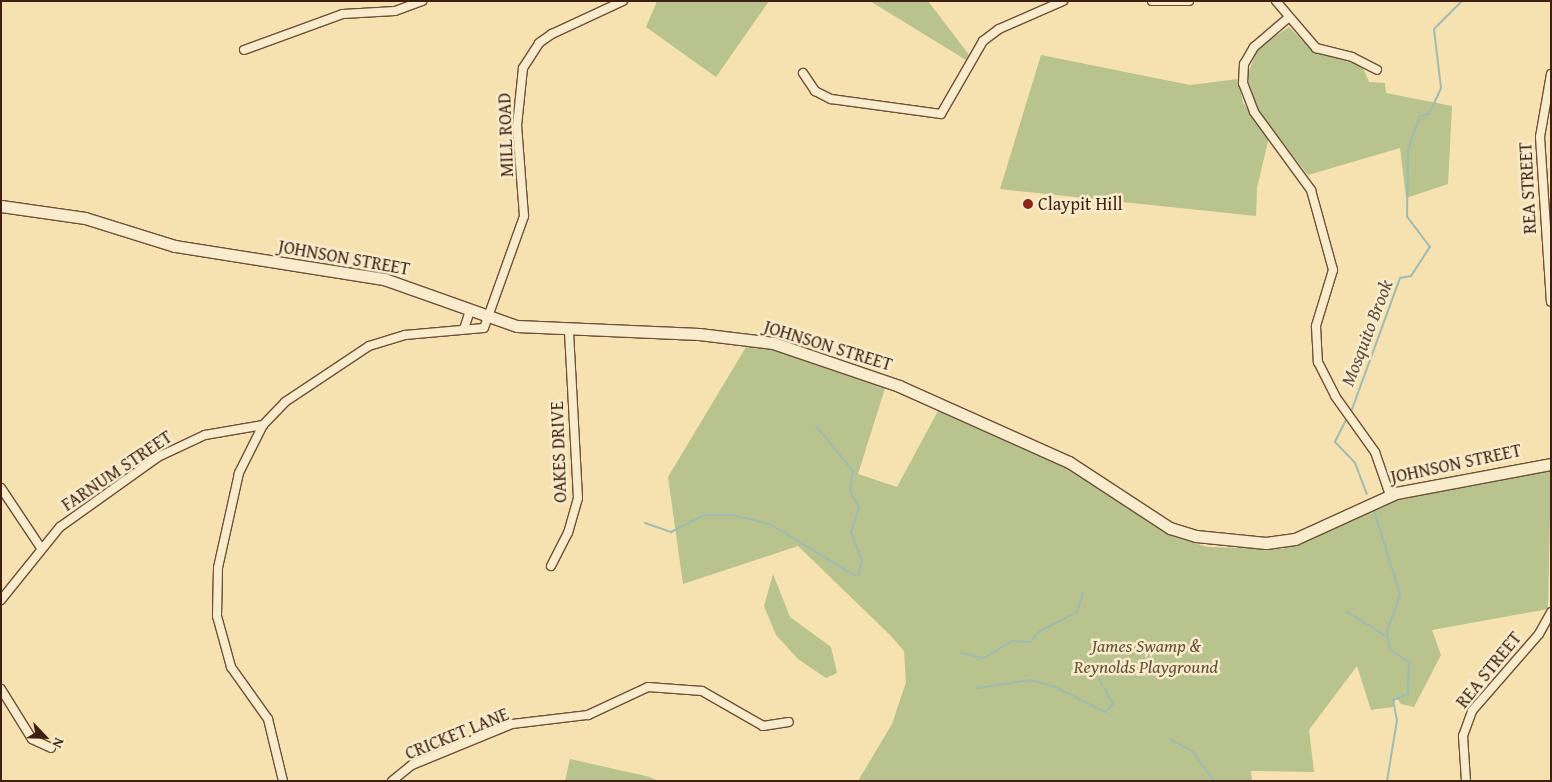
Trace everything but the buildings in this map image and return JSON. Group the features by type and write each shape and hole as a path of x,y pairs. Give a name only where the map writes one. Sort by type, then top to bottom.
{"street":[{"path":"244,50 318,21 343,14 406,9 422,1"},
{"name":"MILL ROAD","path":"490,319 524,216 517,126 523,68 539,44 552,34 623,1"},
{"path":"803,73 816,91 832,99 944,112 983,41 999,29 1062,1"},
{"path":"1152,1 1189,1"},
{"path":"1276,1 1288,18 1316,48 1352,57 1376,70"},
{"path":"1288,18 1254,47 1244,64 1243,83 1254,112 1311,190 1333,270 1316,326 1316,352 1326,382 1375,452 1390,495"},
{"name":"REA STREET","path":"1551,74 1540,137 1551,302"},
{"name":"JOHNSON STREET","path":"1,206 85,218 170,245 384,279 490,319 569,331 732,337 773,343 841,364 1069,462 1170,528 1196,536 1266,543 1295,539 1390,495 1551,464"},
{"path":"464,329 470,310"},
{"path":"284,781 268,719 231,667 217,616 218,568 237,482 246,452 263,425 285,402 369,346 405,335 484,328 490,319"},
{"name":"OAKES DRIVE","path":"551,566 568,533 578,498 569,331"},
{"name":"FARNUM STREET","path":"1,600 41,548 60,527 158,457 205,435 263,425"},
{"path":"1,488 41,548"},
{"name":"REA STREET","path":"1466,781 1463,736 1472,711 1539,634 1551,612"},
{"name":"CRICKET LANE","path":"392,781 412,765 512,724 588,716 648,687 702,691 763,726 789,722"},
{"path":"1,689 32,739 51,748"}],"green space":[{"path":"657,1 769,1 716,77 646,27"},
{"path":"870,1 928,1 969,55 966,60"},
{"path":"1289,27 1313,51 1362,66 1369,82 1385,83 1386,93 1452,106 1448,184 1406,198 1400,148 1308,175 1257,110 1247,76 1258,48"},
{"path":"1041,55 1190,85 1238,79 1243,103 1269,137 1257,188 1256,216 1000,189"},
{"name":"James Swamp & Reynolds Playground","path":"757,342 886,385 858,474 897,487 938,411 1069,469 1179,538 1207,547 1282,549 1384,501 1551,468 1548,609 1432,630 1441,655 1414,707 1401,704 1396,697 1393,707 1371,710 1357,666 1309,730 1314,772 1251,771 1252,781 858,781 892,724 906,682 904,651 891,636 798,546 683,584 668,477 746,347"},
{"path":"773,574 790,617 831,647 837,673 826,678 798,659 776,635 764,606"},
{"path":"570,759 650,777 658,781 565,781"}],"waterway":[{"name":"Mosquito Brook","path":"1351,412 1400,278 1411,276 1430,247 1407,217 1408,150 1420,116 1429,114 1441,88 1434,29 1462,1"},
{"name":"Mosquito Brook","path":"1347,418 1335,442 1355,463 1367,494"},
{"path":"816,426 853,471 850,490 859,508 851,532 862,560 858,576"},
{"name":"Mosquito Brook","path":"1374,511 1400,594 1387,631 1390,650 1409,662 1408,694 1393,700 1397,720 1387,781"},
{"path":"645,523 671,532 704,515 733,515 770,524 856,576"},
{"path":"961,653 984,658 1012,641 1030,642 1040,631 1077,612 1083,592"},
{"path":"1347,612 1387,637"},
{"path":"977,688 1031,680 1055,687 1105,712 1113,704 1099,679"},
{"path":"1170,739 1193,752 1214,781"}],"place":[{"name":"Claypit Hill","path":"1028,204"}]}
